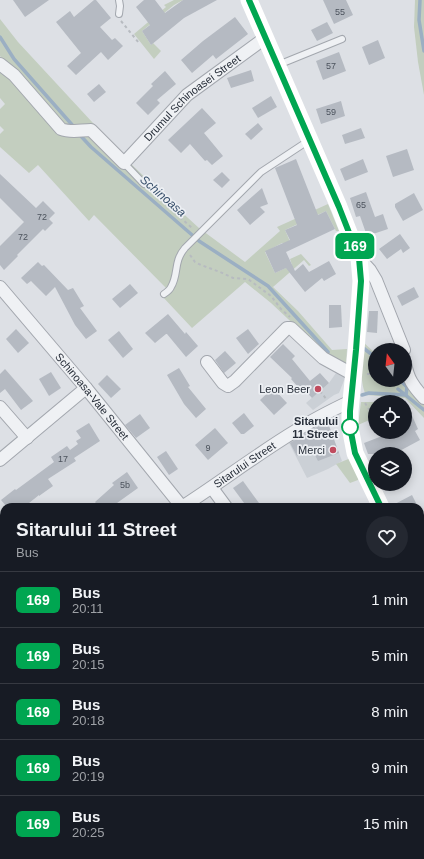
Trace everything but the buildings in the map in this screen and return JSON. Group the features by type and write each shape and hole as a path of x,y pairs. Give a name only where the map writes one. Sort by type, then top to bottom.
{"street":[{"path":"249,0 310,140 359,258 361,281 354,375 357,400 350,427 355,453 378,503"},
{"name":"Drumul Schinoasei Street","path":"124,163 187,95 265,38"},
{"path":"0,64 14,75 62,129 68,131 91,130 124,163"},
{"path":"359,258 370,270 376,280 401,343"},
{"name":"Schinoasa-Vale Street","path":"0,287 86,388 179,503"},
{"path":"207,362 223,383 228,386 235,381 286,328 291,328 323,358 354,375"},
{"path":"412,384 424,398"},
{"path":"0,460 86,388"},
{"name":"Sitarului Street","path":"188,503 296,430 316,418 357,400"},
{"path":"0,407 28,438"},
{"path":"212,488 223,503"}],"lane":[{"path":"118,0 120,6 119,14"},
{"path":"277,65 342,38"},
{"path":"164,294 171,288 180,254 191,242 261,172 310,140"},
{"path":"124,163 144,184"}],"path":[{"path":"119,14 118,18 139,43"},
{"path":"144,184 189,227 199,234"},
{"path":"191,242 190,254 195,262 233,278 248,279 268,293 291,318 291,328"},
{"path":"357,400 368,409"}],"shaded area":[{"path":"336,373 345,378 339,393 313,410 306,403 329,383"},
{"path":"324,423 326,427 329,426 342,461 307,478 288,441 312,425 313,428"}],"green space":[{"path":"174,0 183,0 174,5 142,31 151,45 153,43 161,51 154,59 134,34 166,7 164,5"},
{"path":"415,0 424,0 424,95 414,27"},
{"path":"0,19 18,42 130,163 199,228 245,262 280,231 277,227 328,204 339,231 336,231 326,211 285,230 292,246 282,243 265,252 275,273 292,265 290,259 301,254 311,265 309,266 304,260 273,287 298,311 332,350 347,349 346,366 327,355 271,303 245,282 192,328 161,295 167,289 94,215 89,221 38,165 29,173 0,147 0,134 4,130 0,126 0,109 5,104 0,98 0,66 4,62 0,56"},
{"path":"363,342 368,347 368,387 411,387 424,403 424,418 412,405 412,395 366,395 362,383"},
{"path":"361,402 368,402 368,421 358,425"},
{"path":"351,458 359,477 358,480 350,483 336,464"}],"waterway":[{"path":"420,0 419,20 424,51"},
{"name":"Schinoasa","path":"0,37 14,59 74,127"},
{"name":"Schinoasa","path":"79,134 91,147 199,241 268,286 328,352"},
{"path":"362,347 368,352"},
{"path":"362,395 369,393 406,395 407,387"},
{"name":"Schinoasa","path":"398,389 424,410"}],"bus line":[{"name":"169","path":"249,0 339,207 359,258 361,281 350,411 350,427 355,453 379,503"}],"place":[{"name":"Leon Beer","path":"318,389"},
{"name":"Sitarului 11 Street","path":"350,427"},
{"name":"Merci","path":"333,450"}]}
